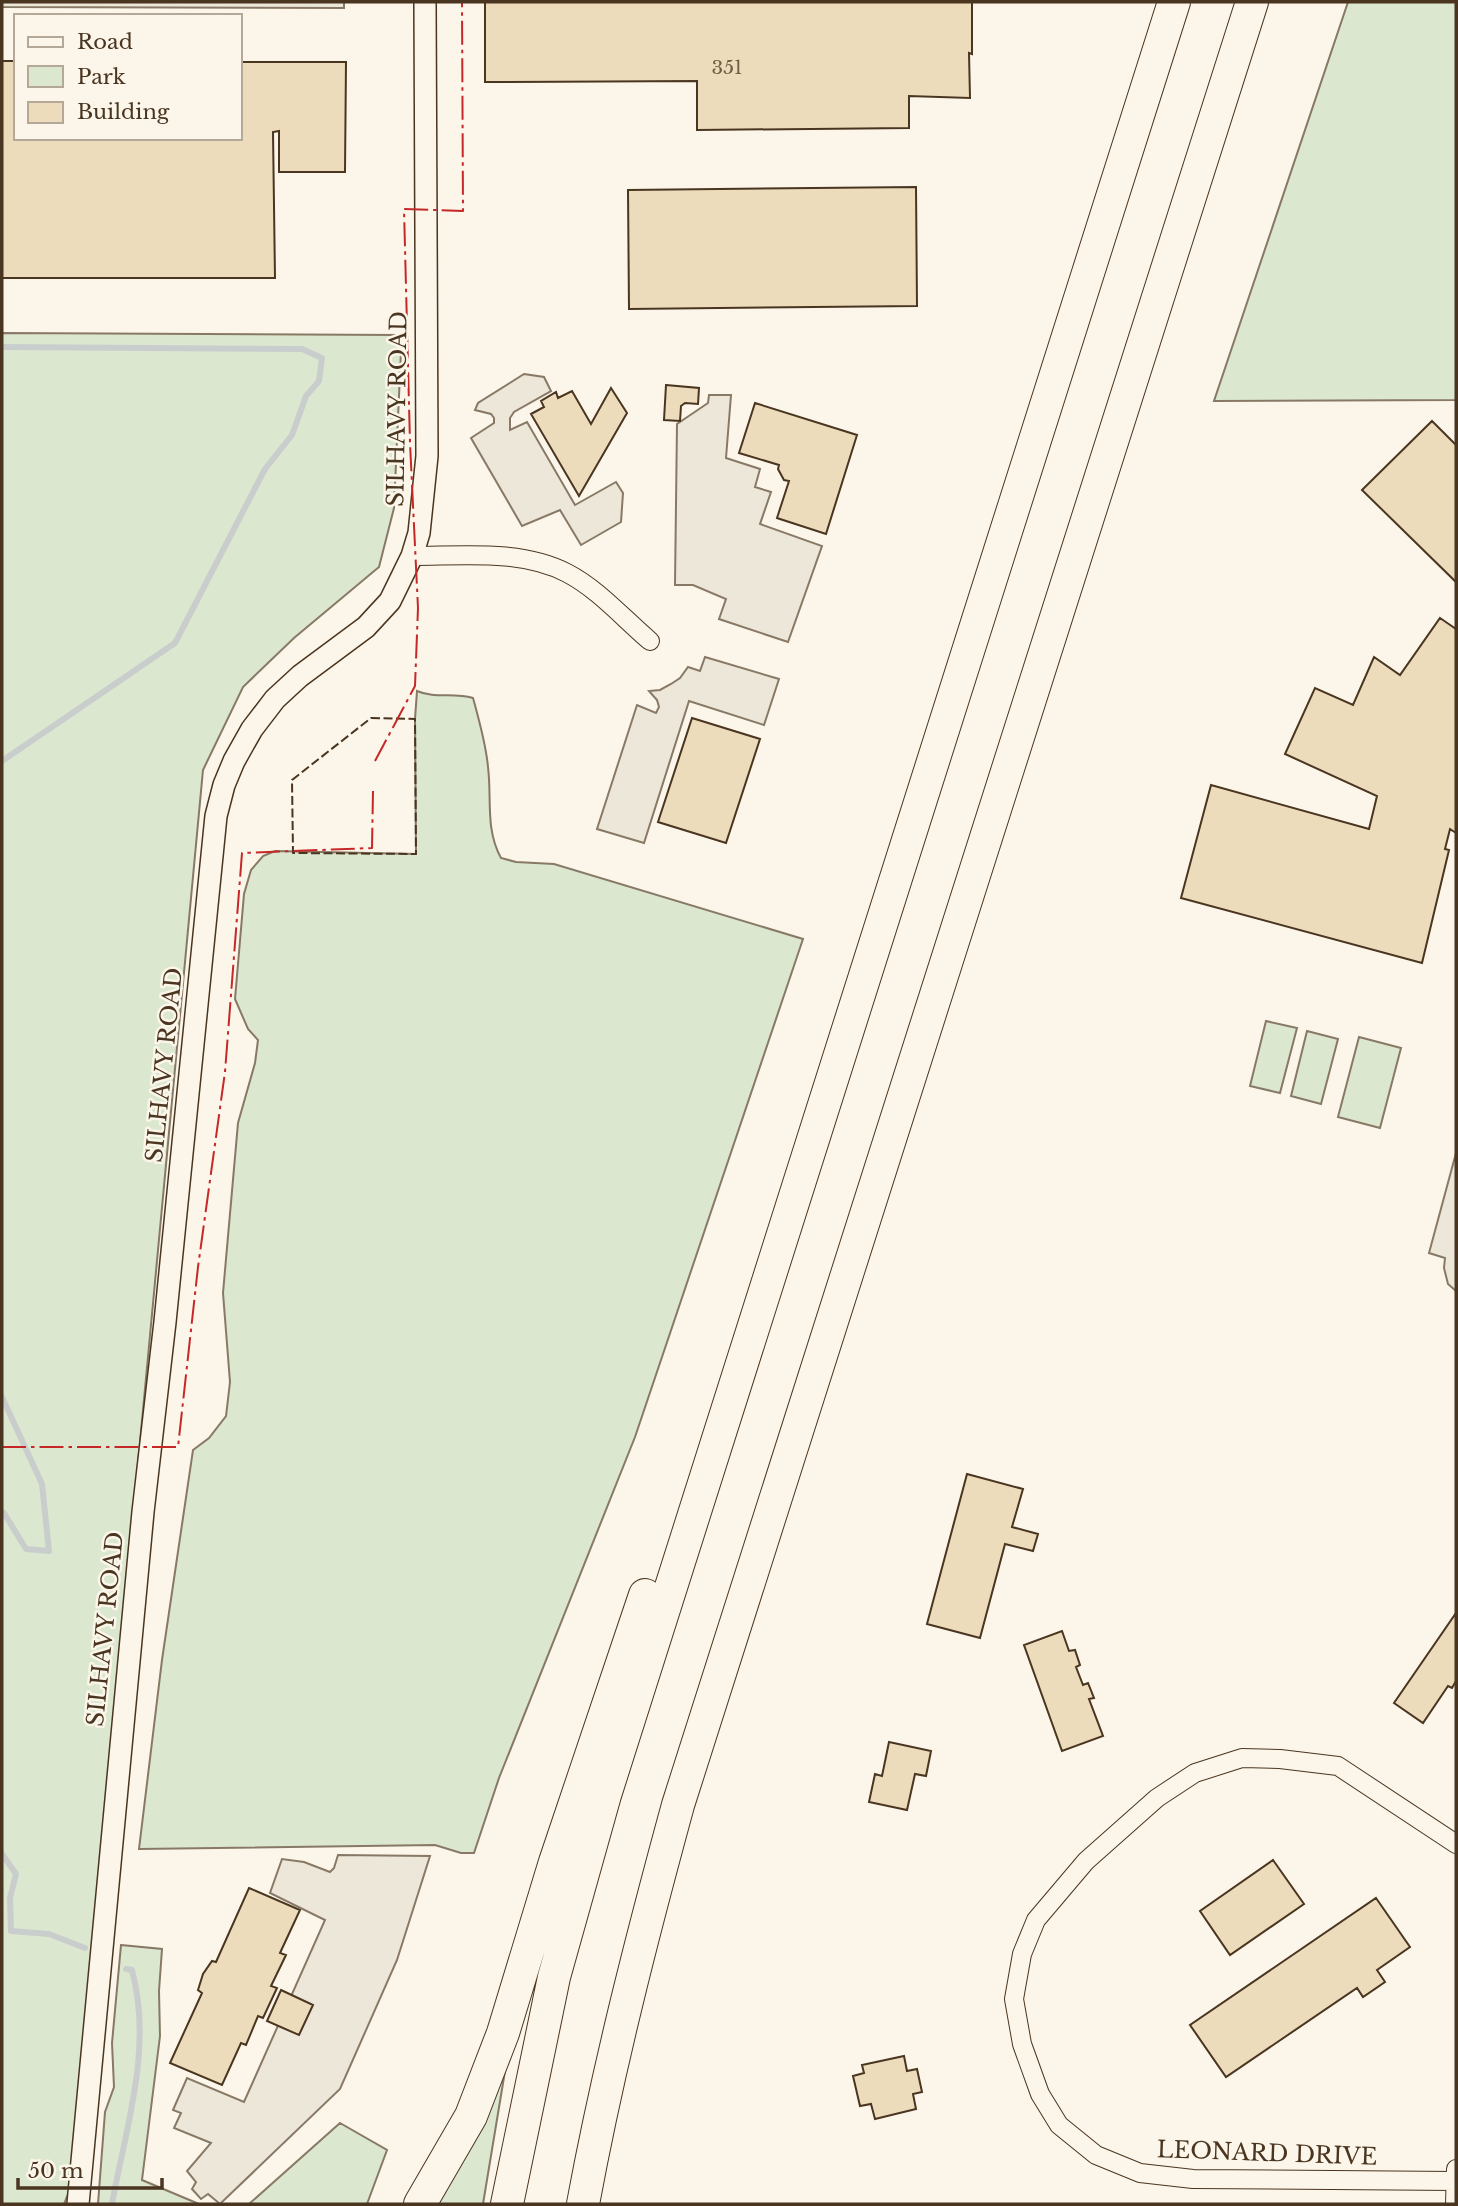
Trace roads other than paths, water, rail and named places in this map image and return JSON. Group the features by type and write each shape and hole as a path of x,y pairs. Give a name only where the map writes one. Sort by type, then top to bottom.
{"highway":[{"path":"507,2204 554,1977 604,1795 1174,2"},
{"path":"583,2204 599,2118 637,1955 678,1805 1252,2"},
{"path":"1187,204 1247,74 1271,2"},
{"path":"420,2204 471,2116 503,2033 555,1862 656,1562 705,1478"},
{"path":"599,2118 603,2204"}],"street":[{"name":"SILHAVY ROAD","path":"78,2204 143,1512 216,816 224,785 252,729 275,699 300,676 366,627 390,601 412,556 422,512 427,456 425,2"},
{"path":"412,556 522,559 556,569 589,587 650,641"},
{"name":"LEONARD DRIVE","path":"1456,1843 1338,1766 1280,1759 1242,1758 1195,1773 1157,1798 1086,1861 1036,1920 1021,1954 1014,1999 1021,2044 1040,2094 1059,2125 1096,2155 1140,2173 1193,2179 1456,2175"},
{"path":"1455,2204 1456,2175"}],"waterway":[{"path":"2,347 302,349 322,358 319,381 306,396 292,435 265,469 175,643 2,761"},
{"path":"2,1397 42,1484 49,1551 26,1549 4,1513 2,1515"},
{"path":"2,1854 16,1874 10,1898 11,1931 49,1934 85,1948"},
{"path":"112,2204 139,2058 138,2000 132,1970 126,1969"}]}
